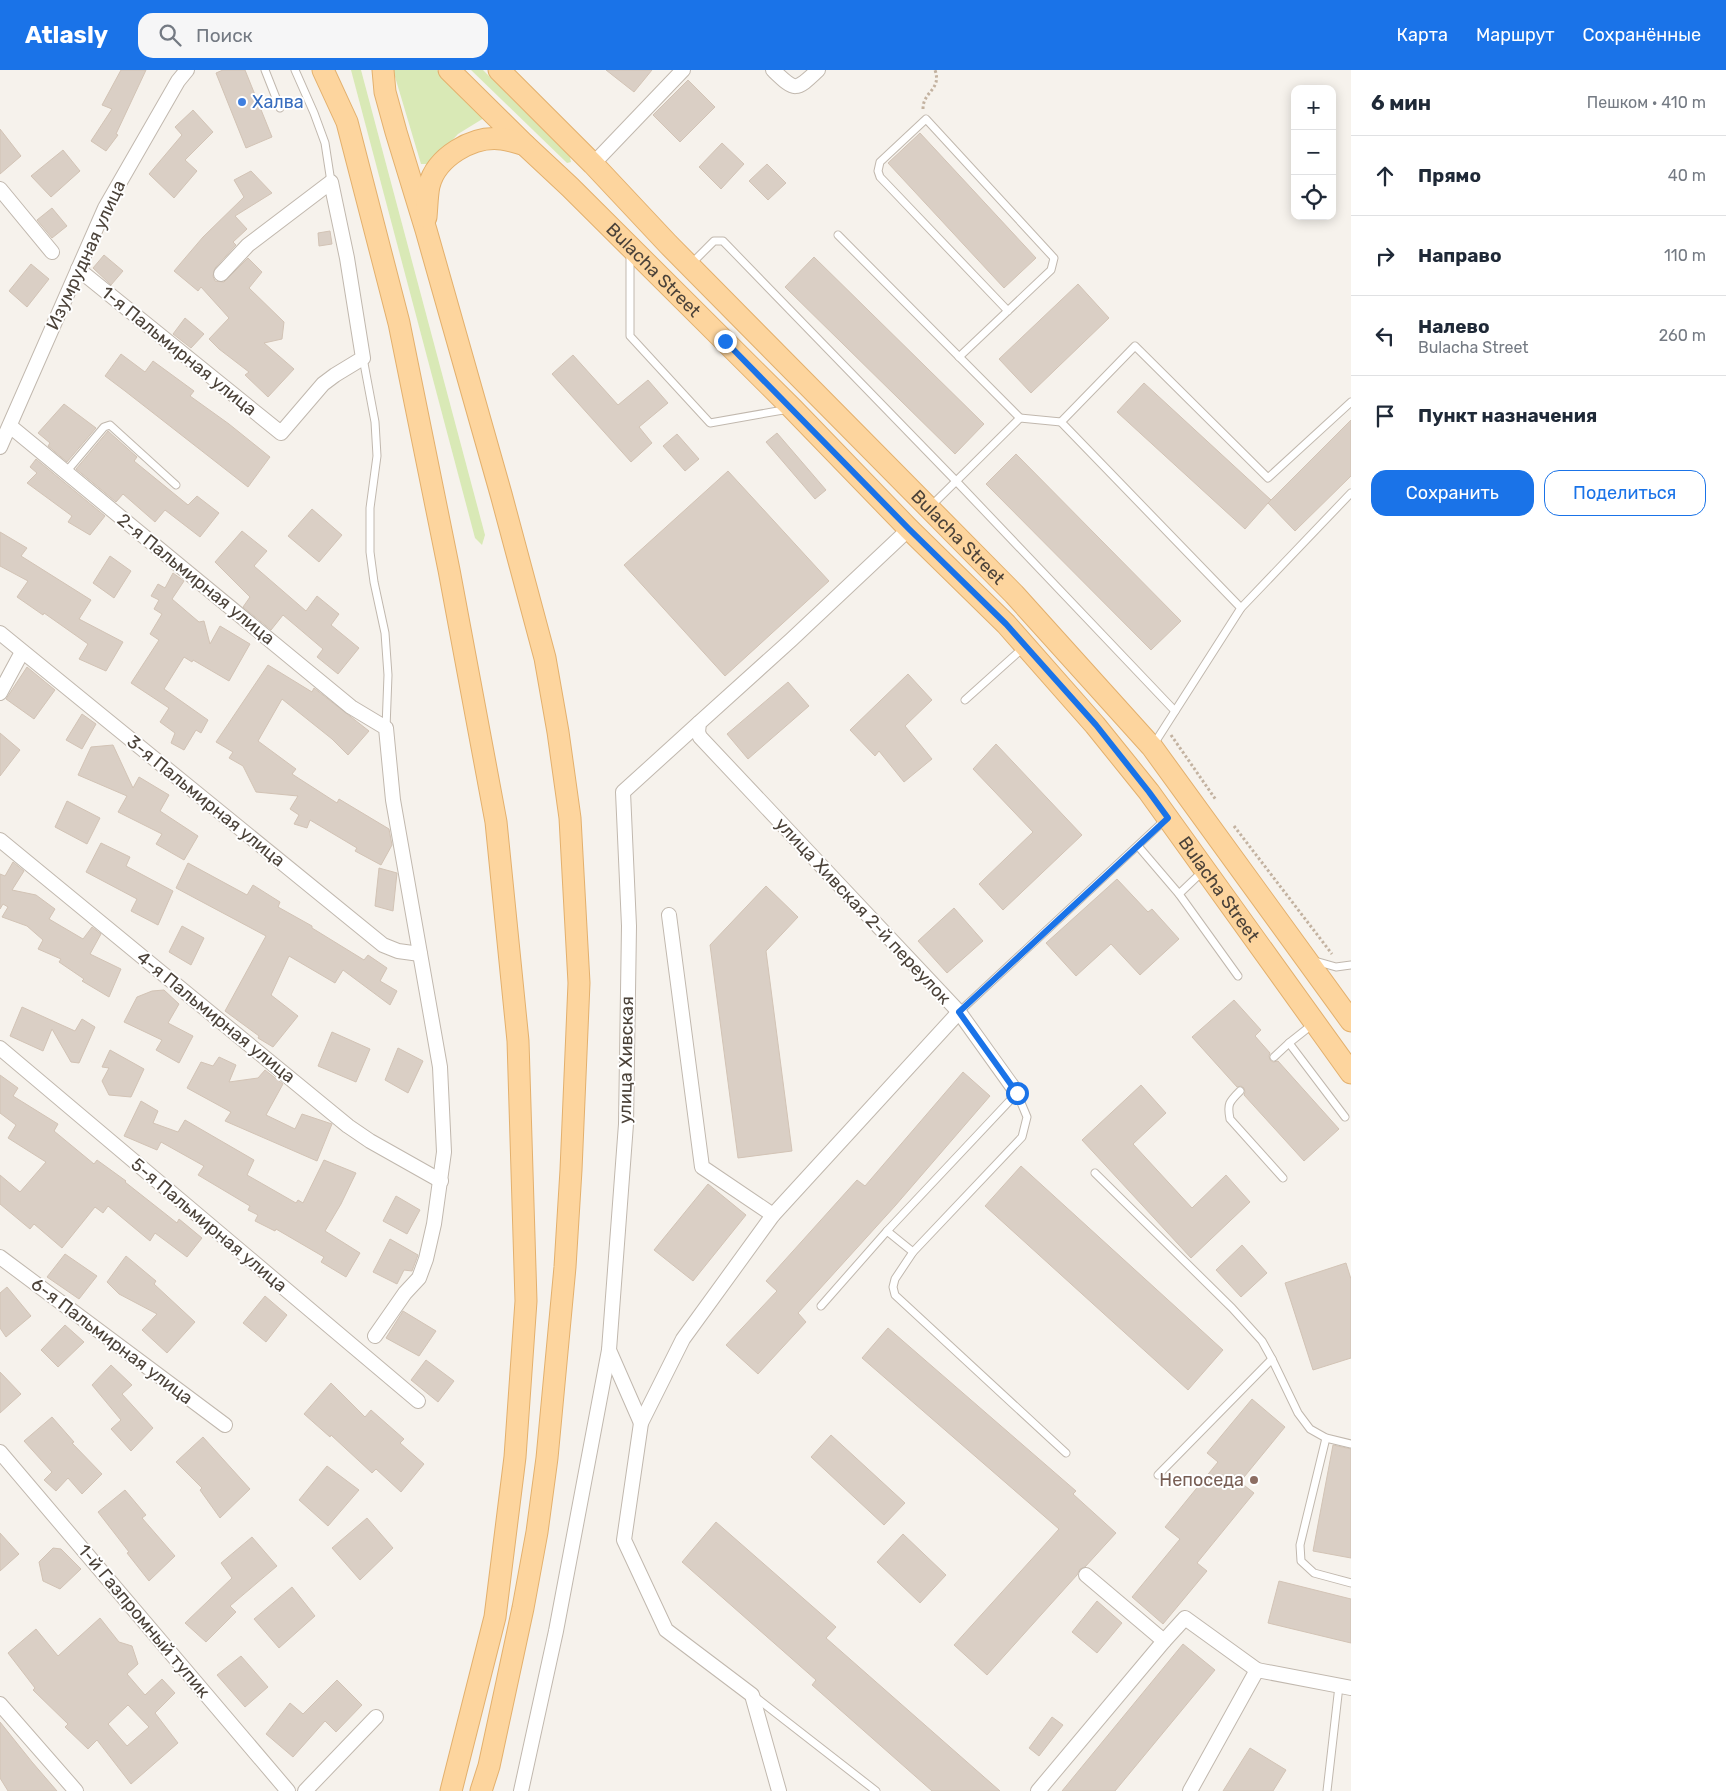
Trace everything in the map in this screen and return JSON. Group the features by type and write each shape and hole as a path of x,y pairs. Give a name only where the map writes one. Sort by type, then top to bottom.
{"main road":[{"path":"324,70 347,122 397,314 449,570 496,822 518,1041 526,1301 515,1457 495,1617 450,1791"},
{"path":"383,70 386,92 396,132 426,230 524,575 545,658 570,818 579,983 571,1179 565,1267 547,1458 537,1532 523,1608 482,1791"},
{"name":"Bulacha Street","path":"449,70 630,246 1026,646 1096,725 1149,792 1351,1073"},
{"name":"Bulacha Street","path":"498,70 593,164 689,266 1014,594 1152,747 1351,1021"},
{"path":"426,230 429,185 435,172 448,158 474,142 488,139 502,139 525,145"},
{"path":"570,187 593,164"},
{"path":"909,529 929,508"}],"street":[{"name":"Изумрудная улица","path":"0,447 105,208 178,81 187,70"},
{"path":"593,164 683,70"},
{"path":"773,70 790,86 796,87 803,85 818,70"},
{"path":"221,274 248,244 331,182 363,358"},
{"path":"0,190 52,252"},
{"name":"1-я Пальмирная улица","path":"78,268 281,433 323,384 363,358"},
{"name":"2-я Пальмирная улица","path":"10,426 351,707 386,728"},
{"name":"улица Хивская","path":"641,1423 609,1350 626,1124 629,926 624,792 699,730 909,529"},
{"name":"3-я Пальмирная улица","path":"0,633 383,945 420,954"},
{"path":"0,693 22,652"},
{"path":"374,1336 405,1293 419,1278 426,1259 434,1224 444,1152 440,1067 393,800 386,728"},
{"name":"улица Хивская 2-й переулок","path":"699,730 959,1012 1017,1093"},
{"name":"4-я Пальмирная улица","path":"0,840 348,1126 370,1141 441,1181"},
{"path":"669,915 702,1167 773,1215"},
{"path":"779,1791 752,1695 666,1630 624,1540 641,1423 683,1339 773,1215 959,1012"},
{"name":"5-я Пальмирная улица","path":"0,1048 418,1401"},
{"name":"6-я Пальмирная улица","path":"0,1257 225,1425"},
{"path":"521,1791 556,1631 609,1350"},
{"name":"1-й Газпромный тупик","path":"0,1452 288,1791"},
{"path":"1086,1575 1164,1641"},
{"path":"1038,1791 1185,1618 1257,1670 1345,1687"},
{"path":"1190,1791 1257,1670"},
{"path":"0,1704 76,1791"},
{"path":"305,1791 376,1717"}],"lane":[{"path":"265,70 280,108"},
{"path":"295,70 314,113 324,142 331,182"},
{"path":"959,357 1008,311 1051,270 1054,258 926,119 880,162 878,170 880,177 1008,311"},
{"path":"838,235 1020,418 1061,422 1241,608"},
{"path":"689,266 714,241 723,241 956,481 1175,712"},
{"path":"630,246 630,336 710,423 792,408"},
{"path":"1061,422 1134,346 1268,478 1351,402"},
{"path":"363,358 375,422 377,456 370,508 370,552 385,634 388,675 386,728"},
{"path":"929,508 1020,418"},
{"path":"66,472 104,427 110,425 176,485"},
{"path":"1152,747 1241,608 1351,494"},
{"path":"965,700 1026,646"},
{"path":"959,1012 1168,818"},
{"path":"1138,846 1179,894 1238,976"},
{"path":"1179,894 1205,869"},
{"path":"1302,954 1318,963 1336,967 1351,965"},
{"path":"1274,1057 1315,1022"},
{"path":"1289,1043 1345,1117"},
{"path":"1240,1091 1230,1101 1228,1107 1230,1119 1283,1178"},
{"path":"821,1306 887,1231 1017,1093 1027,1117 1022,1137 913,1252 895,1279 892,1287 895,1295 1066,1453"},
{"path":"1096,1173 1262,1340 1298,1413 1310,1429 1326,1438 1351,1444"},
{"path":"887,1231 913,1252"},
{"path":"1158,1475 1272,1359"},
{"path":"1326,1438 1300,1545 1301,1561 1314,1573 1351,1583"},
{"path":"1327,1791 1345,1687"},
{"path":"752,1695 876,1791"}],"path":[{"path":"926,119 922,108 924,100 936,84 938,78 936,70"},
{"path":"1165,727 1219,805"},
{"path":"1231,820 1342,966"}],"green space":[{"path":"351,70 361,70 485,535 482,545 475,538"},
{"path":"393,70 437,70 484,118 458,134 430,164 421,164"},
{"path":"471,70 483,70 570,157 571,162 567,163"}],"building":[{"path":"121,70 146,70 116,134 118,135 106,151 91,141 112,109 102,105"},
{"path":"223,70 245,70 272,137 246,148 216,73"},
{"path":"606,70 652,70 634,92"},
{"path":"688,80 715,107 680,142 653,115"},
{"path":"193,110 213,132 185,160 197,171 174,198 149,174 182,135 175,127"},
{"path":"0,129 21,156 0,174"},
{"path":"920,133 1036,258 1004,288 888,163"},
{"path":"722,143 744,164 721,189 699,167"},
{"path":"63,150 80,171 51,197 31,176"},
{"path":"767,164 786,183 768,200 749,181"},
{"path":"251,171 272,193 235,216 247,229 233,242 236,245 215,268 213,276 215,281 224,282 248,258 262,272 249,288 284,322 282,339 264,343 294,369 268,397 245,375 249,372 209,339 229,318 201,287 198,291 174,271 203,237 244,197 234,180"},
{"path":"52,208 67,226 52,238 37,220"},
{"path":"330,231 332,244 319,246 318,233"},
{"path":"104,255 123,271 111,285 93,268"},
{"path":"814,257 984,424 955,454 785,287"},
{"path":"31,264 49,279 27,307 9,291"},
{"path":"1078,284 1109,318 1031,393 999,359"},
{"path":"185,318 204,334 191,348 173,334"},
{"path":"121,354 145,372 153,361 194,391 190,396 270,457 248,487 105,376"},
{"path":"573,355 618,405 648,380 668,403 639,427 652,443 631,462 552,374"},
{"path":"1144,383 1271,500 1351,420 1351,476 1295,531 1268,503 1245,529 1117,412"},
{"path":"64,404 96,428 67,462 48,446 50,443 38,433"},
{"path":"108,431 137,457 134,461 188,505 197,496 219,513 200,537 165,510 155,522 123,494 116,502 76,469"},
{"path":"777,433 826,490 815,499 766,442"},
{"path":"677,434 699,459 685,471 663,446"},
{"path":"1016,454 1181,621 1151,650 986,484"},
{"path":"36,459 105,516 90,535 68,522 72,516 27,483 37,473 30,467"},
{"path":"728,471 829,581 725,676 624,565"},
{"path":"312,509 342,535 319,562 288,536"},
{"path":"242,531 267,551 254,566 306,611 317,596 339,614 331,625 359,648 338,674 317,657 323,649 283,615 271,630 243,607 250,597 215,562"},
{"path":"0,532 27,548 21,556 91,600 79,619 123,642 106,671 79,659 88,644 44,613 43,615 17,597 28,581 0,566"},
{"path":"110,556 131,571 114,598 93,583"},
{"path":"173,573 184,581 172,599 199,622 204,621 210,644 220,626 250,644 229,681 193,660 192,662 184,657 164,689 208,720 201,733 196,730 184,750 171,743 175,733 160,722 169,708 131,683 159,640 150,634 162,614 154,609 159,600 151,596 158,584 165,588"},
{"path":"268,665 312,692 314,688 369,731 348,755 332,739 282,699 258,741 296,769 292,774 337,803 339,799 389,829 392,845 381,865 355,851 357,848 310,820 307,828 294,824 299,815 290,809 298,796 256,792 243,766 229,758 233,752 216,742"},
{"path":"27,667 55,690 34,719 6,699"},
{"path":"908,674 932,700 905,726 932,759 904,782 879,751 875,756 850,730"},
{"path":"788,682 809,706 748,759 727,734"},
{"path":"82,714 96,724 82,749 66,740"},
{"path":"0,733 20,750 0,776"},
{"path":"996,744 1082,835 1003,910 979,884 1033,832 973,769"},
{"path":"113,745 133,788 139,777 169,795 160,811 198,836 184,860 156,844 162,834 118,812 127,796 78,775 91,747"},
{"path":"67,801 100,818 87,844 55,827"},
{"path":"101,843 130,857 126,866 173,891 158,925 131,911 137,899 86,872"},
{"path":"13,862 24,871 12,890 36,895 55,909 49,919 83,939 92,927 101,934 90,954 121,969 109,997 82,981 84,979 59,962 61,959 38,949 43,940 27,926 2,917 8,907 3,904 0,909 0,874 5,876"},
{"path":"188,863 247,895 253,885 280,902 278,907 312,926 312,928 364,960 368,955 387,968 380,981 397,991 390,1005 343,970 335,983 289,956 271,995 298,1016 273,1047 258,1038 259,1036 225,1011 266,936 176,888"},
{"path":"379,868 397,873 393,911 375,906"},
{"path":"1117,879 1148,912 1152,909 1179,939 1140,975 1111,944 1076,976 1046,943"},
{"path":"766,886 798,917 766,951 792,1151 738,1158 710,945"},
{"path":"954,908 983,941 947,973 918,941"},
{"path":"182,926 204,938 191,965 169,952"},
{"path":"164,990 179,1004 168,1023 193,1036 179,1063 156,1050 162,1040 124,1022 137,997 152,991"},
{"path":"1234,1000 1261,1030 1255,1036 1270,1053 1270,1060 1273,1062 1278,1061 1339,1129 1304,1161 1244,1095 1244,1088 1241,1086 1237,1087 1192,1037"},
{"path":"22,1007 75,1031 82,1019 95,1027 79,1063 71,1062 52,1029 43,1051 10,1036"},
{"path":"332,1032 370,1049 356,1082 318,1066"},
{"path":"398,1048 423,1061 408,1093 385,1080"},
{"path":"110,1050 144,1069 131,1097 109,1095 102,1081 109,1068 102,1067"},
{"path":"219,1057 236,1065 229,1082 258,1078 265,1070 283,1084 266,1115 295,1129 302,1114 332,1124 317,1161 225,1121 231,1112 187,1088 201,1062 213,1066"},
{"path":"963,1072 990,1096 895,1206 798,1313 806,1322 758,1374 726,1345 777,1291 766,1281 857,1180 865,1186"},
{"path":"0,1075 18,1088 13,1096 58,1124 54,1131 94,1164 97,1160 177,1223 179,1219 202,1238 187,1257 155,1233 150,1241 108,1206 103,1213 95,1207 62,1248 34,1224 30,1229 0,1204 0,1175 20,1192 46,1162 8,1138 16,1125 0,1113"},
{"path":"1141,1085 1166,1113 1133,1144 1192,1208 1226,1175 1250,1202 1191,1258 1082,1140"},
{"path":"141,1101 158,1111 153,1123 178,1132 185,1120 254,1160 247,1175 296,1203 298,1200 303,1203 324,1160 356,1173 325,1231 360,1253 346,1277 321,1262 324,1257 276,1229 275,1231 255,1221 258,1215 248,1210 250,1206 198,1175 204,1166 161,1142 157,1150 124,1136"},
{"path":"1021,1166 1223,1350 1188,1390 985,1206"},
{"path":"708,1184 746,1215 693,1281 654,1250"},
{"path":"396,1196 420,1210 407,1234 383,1221"},
{"path":"390,1239 418,1255 412,1271 404,1270 397,1284 373,1272"},
{"path":"1242,1245 1267,1273 1241,1297 1216,1270"},
{"path":"65,1254 97,1276 79,1299 47,1277"},
{"path":"126,1256 156,1281 154,1284 195,1322 167,1353 142,1330 157,1314 119,1294 107,1282"},
{"path":"1346,1263 1351,1279 1351,1358 1313,1370 1285,1283"},
{"path":"7,1287 31,1316 6,1337 0,1328 0,1293"},
{"path":"265,1296 287,1315 266,1342 243,1323"},
{"path":"403,1311 436,1331 419,1356 386,1338"},
{"path":"65,1325 84,1342 58,1367 41,1350"},
{"path":"888,1328 1076,1491 1073,1494 1116,1533 1085,1567 1080,1569 1077,1575 987,1675 954,1645 1059,1529 862,1358"},
{"path":"426,1360 454,1381 438,1402 411,1380"},
{"path":"111,1365 132,1385 122,1394 153,1428 131,1451 111,1429 121,1420 92,1385"},
{"path":"0,1372 21,1394 0,1413"},
{"path":"331,1383 365,1417 371,1410 404,1439 400,1443 424,1464 401,1492 376,1469 372,1473 331,1435 330,1437 304,1414"},
{"path":"1252,1399 1285,1427 1240,1482 1254,1493 1197,1563 1207,1571 1163,1624 1132,1597 1180,1539 1165,1527 1218,1462 1207,1453"},
{"path":"52,1417 74,1442 72,1443 102,1474 82,1494 68,1478 56,1491 44,1480 52,1472 24,1441"},
{"path":"831,1435 905,1503 884,1525 811,1457"},
{"path":"203,1437 250,1489 220,1518 200,1490 202,1488 176,1462"},
{"path":"1333,1445 1351,1449 1351,1558 1313,1551"},
{"path":"327,1466 359,1490 328,1526 299,1500"},
{"path":"125,1490 146,1515 142,1518 175,1556 149,1581 98,1512"},
{"path":"367,1518 393,1548 360,1580 332,1548"},
{"path":"716,1522 836,1627 826,1638 1000,1791 932,1791 812,1685 816,1680 682,1562"},
{"path":"0,1533 19,1554 0,1571"},
{"path":"903,1534 946,1575 920,1603 877,1562"},
{"path":"252,1537 277,1566 230,1606 236,1612 206,1642 185,1623 232,1578 221,1563"},
{"path":"53,1548 61,1549 81,1569 60,1589 43,1581 39,1562"},
{"path":"1279,1581 1351,1599 1351,1643 1268,1623"},
{"path":"292,1587 315,1616 279,1648 254,1619"},
{"path":"1097,1601 1122,1623 1097,1653 1072,1632"},
{"path":"100,1618 119,1642 132,1646 138,1664 127,1674 145,1695 162,1679 175,1693 155,1713 178,1743 131,1784 97,1740 88,1749 65,1727 68,1724 33,1690 35,1688 8,1653 36,1629 58,1656","holes":["128,1705 149,1727 127,1746 108,1724"]},
{"path":"1183,1644 1215,1670 1115,1791 1062,1791"},
{"path":"241,1656 268,1687 245,1707 217,1675"},
{"path":"337,1680 362,1705 336,1732 325,1721 293,1757 266,1734 290,1703 303,1714"},
{"path":"1052,1717 1063,1725 1039,1756 1029,1748"},
{"path":"0,1722 57,1791 8,1791 0,1778"},
{"path":"1250,1748 1286,1770 1273,1791 1223,1791"}],"place":[{"name":"Халва","path":"242,102"},
{"name":"Непоседа","path":"1254,1480"}],"route":[{"path":"725,341 909,529 1006,624 1096,725 1168,818 959,1012 1017,1093"}]}
